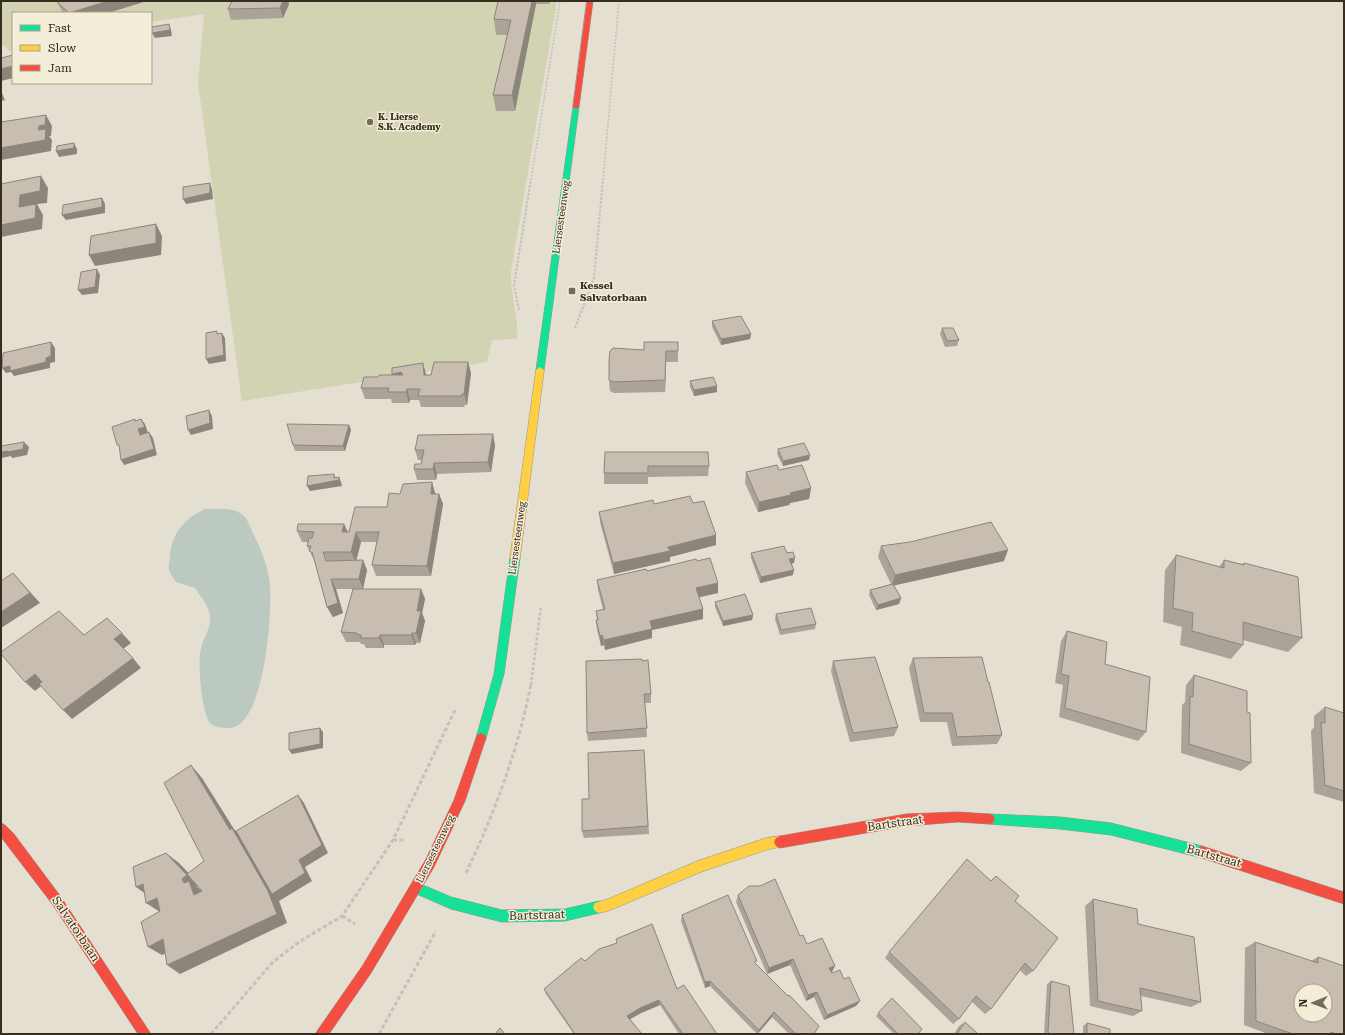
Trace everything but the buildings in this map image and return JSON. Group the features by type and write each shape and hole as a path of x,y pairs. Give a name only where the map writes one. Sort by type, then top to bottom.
{"main road":[{"name":"Liersesteenweg","path":"321,1034 340,1010 374,959 416,888 441,840 464,786 486,724 499,674 590,1"},
{"name":"Bartstraat","path":"416,888 451,903 502,916 565,915 608,905 700,866 766,844 906,820 958,817 1060,823 1111,829 1210,854 1344,898"},
{"name":"Salvatorbaan","path":"1,829 10,838 57,901 145,1034"}],"path":[{"path":"520,312 514,285 560,1"},
{"path":"210,1034 273,962 299,942 342,916 393,840 455,710"},
{"path":"379,1034 451,903"}],"green space":[{"path":"1,1 557,1 511,272 517,322 517,339 492,340 487,362 242,401 198,83 204,14 152,22 152,12 12,12 12,50 9,51 1,43"}],"shaded area":[{"path":"205,509 232,510 242,514 246,518 264,559 270,586 267,643 264,667 258,690 250,710 241,723 228,728 216,726 210,723 203,699 200,675 200,656 202,645 209,626 210,613 195,588 176,582 170,572 169,567 171,548 176,534 185,522"}],"traffic: fast":[{"path":"540,370 576,107"},
{"path":"481,738 499,674 515,558"},
{"path":"989,819 1060,823 1111,829 1202,852"},
{"path":"416,888 451,903 502,916 565,915 599,907"}],"traffic: slow":[{"path":"515,558 540,370"},
{"path":"599,907 608,905 700,866 766,844 780,842"}],"traffic: jam":[{"path":"576,107 590,1"},
{"path":"321,1034 367,969 430,863 459,801 481,738"},
{"path":"780,842 906,820 958,817 989,819"},
{"path":"1,829 10,838 57,901 145,1034"},
{"path":"1202,852 1344,898"}],"place":[{"name":"K. Lierse S.K. Academy","path":"370,122"},
{"name":"Kessel Salvatorbaan","path":"572,291"}]}
